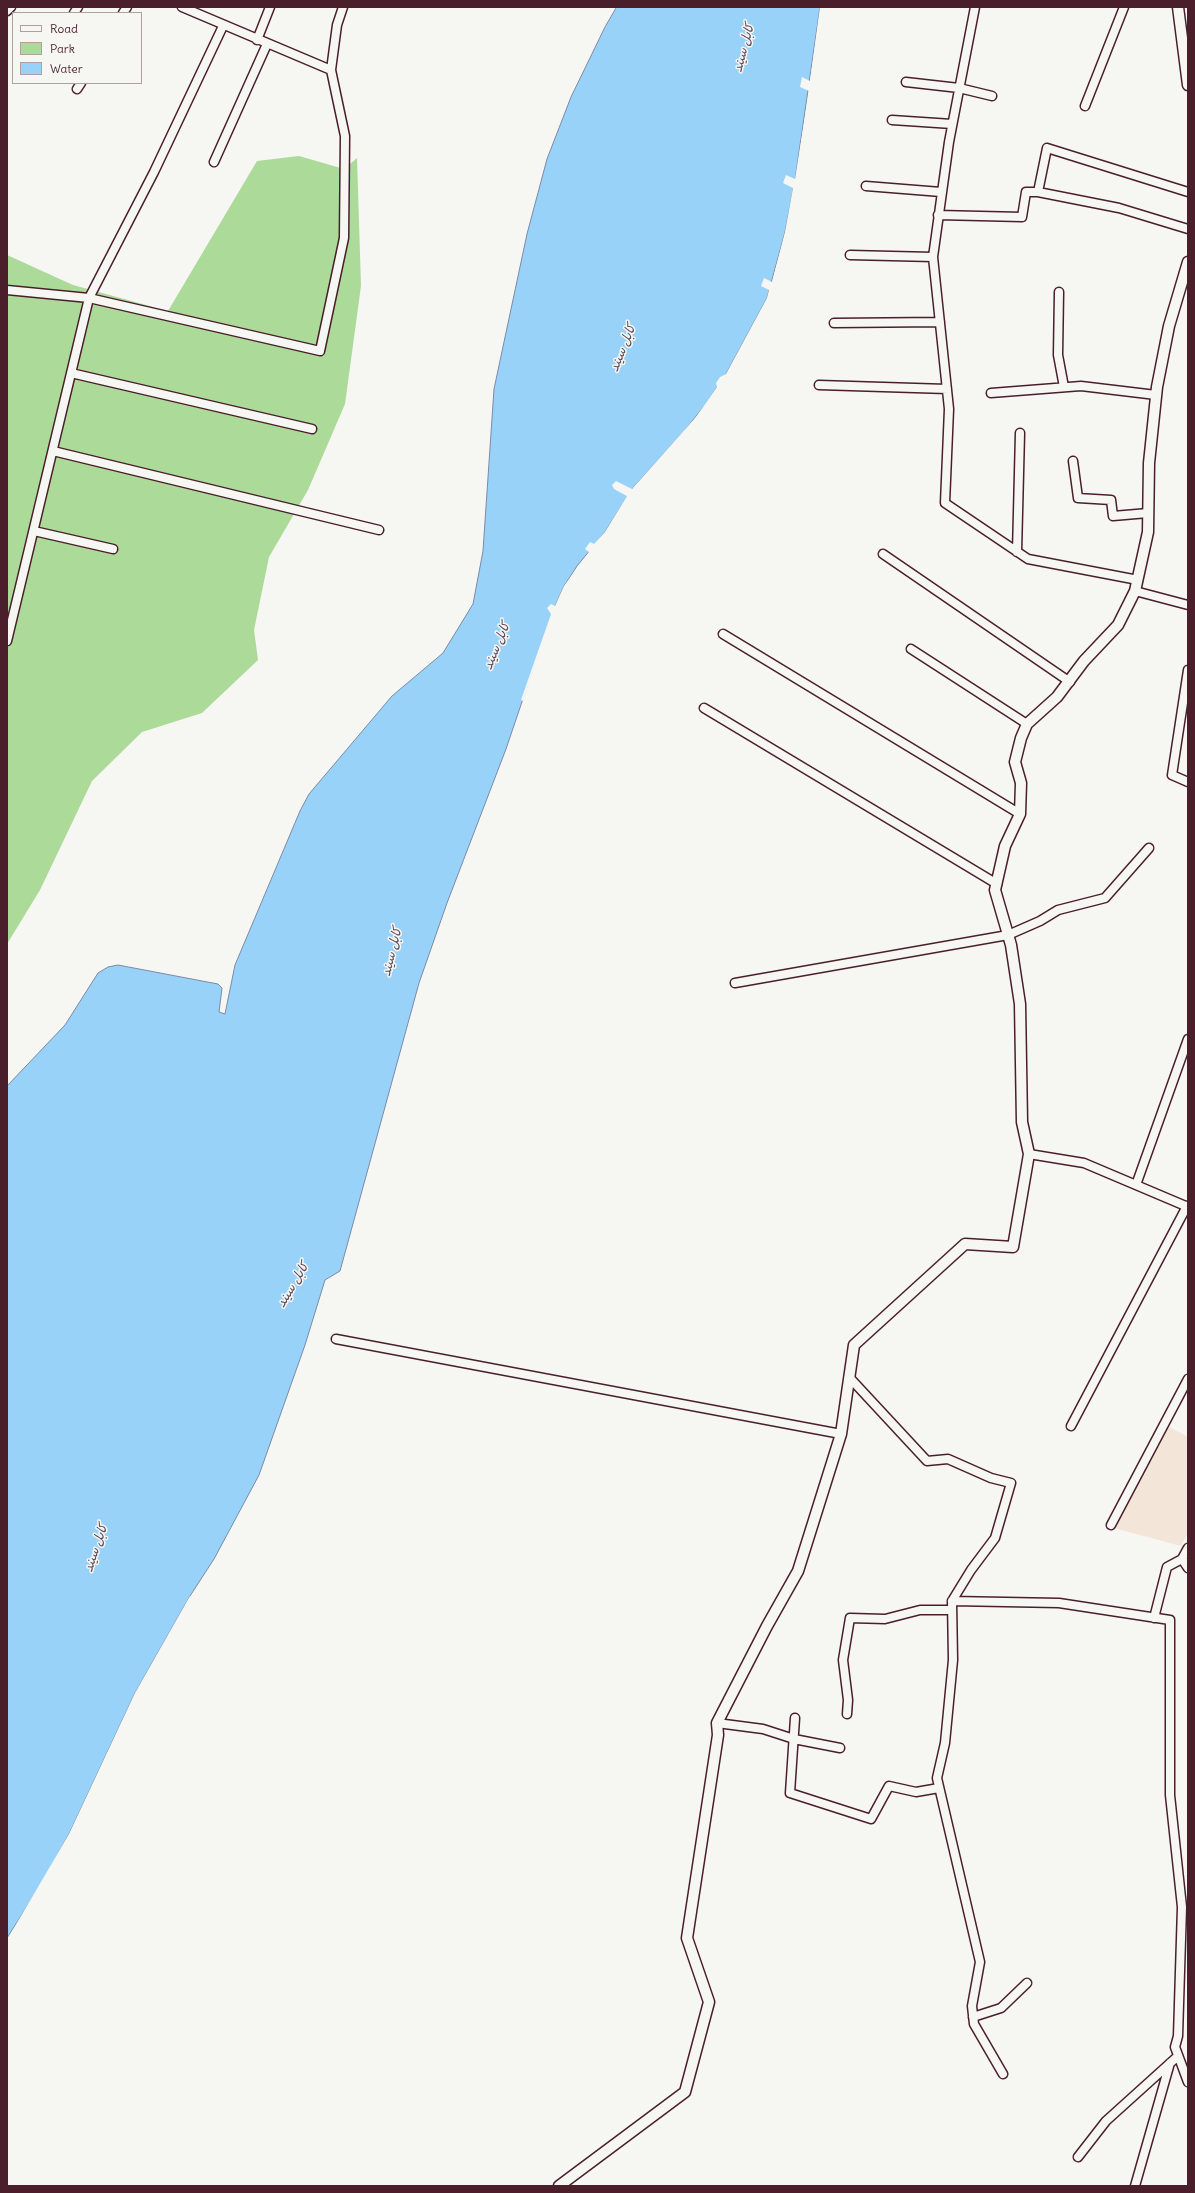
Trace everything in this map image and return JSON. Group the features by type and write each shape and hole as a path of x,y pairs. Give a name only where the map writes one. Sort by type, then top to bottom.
{"street":[{"path":"7,11 11,7"},
{"path":"182,7 223,26 331,70"},
{"path":"257,40 270,7"},
{"path":"7,290 89,298 320,351 344,238 345,136 331,70 337,25 343,7"},
{"path":"975,7 952,124 933,257 949,409 945,503 1028,559 1138,580"},
{"path":"1085,106 1124,7"},
{"path":"1178,7 1188,85"},
{"path":"7,641 89,298 154,172 223,26"},
{"path":"214,162 267,44"},
{"path":"906,82 959,88 992,96"},
{"path":"892,120 952,124"},
{"path":"1038,192 1048,148 1188,192"},
{"path":"866,186 942,192"},
{"path":"938,214 1022,217 1026,192 1038,192 1119,208 1188,228"},
{"path":"850,254 933,257"},
{"path":"559,2186 685,2092 709,2002 687,1938 718,1735 717,1723 767,1626 798,1571 841,1434 854,1345 965,1244 1013,1247 1029,1154 1022,1122 1020,1004 1008,935 995,890 1005,846 1020,814 1021,783 1015,762 1021,738 1027,724 1034,716 1058,697 1084,661 1118,625 1135,591 1148,532 1149,463 1156,395 1169,326 1188,262"},
{"path":"1059,292 1058,355 1064,387"},
{"path":"834,323 940,322"},
{"path":"71,373 312,429"},
{"path":"819,385 947,388"},
{"path":"991,393 1081,386 1156,395"},
{"path":"1017,552 1020,433"},
{"path":"53,451 379,530"},
{"path":"1074,461 1078,498 1111,500 1113,516 1148,513"},
{"path":"34,531 113,549"},
{"path":"883,554 1070,682"},
{"path":"1135,591 1188,606"},
{"path":"723,634 1020,814"},
{"path":"911,649 1027,724"},
{"path":"1188,670 1172,775 1188,782"},
{"path":"704,708 997,884"},
{"path":"735,983 1008,935 1040,921 1058,910 1105,898 1149,848"},
{"path":"1136,1185 1188,1040"},
{"path":"1029,1154 1084,1163 1187,1207 1071,1426"},
{"path":"336,1339 841,1434"},
{"path":"849,1377 901,1430 928,1461 948,1459 991,1478 1011,1483 995,1538 971,1570 952,1602 953,1660 944,1743 937,1778 980,1962 972,2006 974,2024 1003,2074"},
{"path":"1111,1525 1188,1379"},
{"path":"1154,1618 1167,1567 1182,1559 1188,1548"},
{"path":"1182,1559 1188,1568"},
{"path":"952,1602 1059,1603 1170,1620 1170,1795 1182,1907 1178,2036 1175,2047 1188,2082"},
{"path":"848,1714 848,1700 843,1660 850,1618 885,1620 920,1610 952,1610"},
{"path":"795,1718 790,1793 870,1819 889,1786 916,1792 939,1788"},
{"path":"717,1723 763,1729 794,1739 840,1748"},
{"path":"973,2017 1001,2008 1027,1983"},
{"path":"1078,2158 1106,2121 1178,2056"},
{"path":"1135,2186 1171,2062"}],"shaded area":[{"path":"1169,1427 1188,1437 1188,1533 1181,1546 1114,1528"}],"green space":[{"path":"299,156 344,169 357,158 361,286 345,404 308,490 269,557 254,630 258,660 202,713 142,732 92,781 40,890 7,944 7,255 73,285 168,311 257,161"}],"water":[{"name":"کابل سيند","path":"617,7 820,7 795,180 785,232 767,298 726,374 705,405 685,430 632,489 605,532 577,566 564,586 552,613 506,749 447,903 419,983 340,1271 325,1280 305,1345 259,1475 214,1559 190,1596 135,1693 69,1834 40,1886 7,1938 7,1086 65,1025 98,973 108,967 118,965 218,984 222,988 219,1012 225,1014 235,965 300,811 309,794 392,696 443,653 473,604 483,551 494,389 527,234 547,159 571,97 605,27"}],"pier":[{"path":"820,7 822,7 815,61 797,180 787,232 768,299 728,375 707,406 687,432 633,491 606,533 566,587 553,614 523,701 521,700 551,614 547,608 551,604 555,606 564,586 589,552 585,549 590,542 594,544 605,532 627,496 614,489 612,485 616,481 632,489 696,417 717,387 716,383 720,377 726,374 767,298 769,290 761,286 764,278 772,282 785,232 793,188 783,183 786,175 795,179 809,91 800,87 802,77 810,81"},
{"path":"190,1596 192,1597 136,1694 71,1835 42,1887 7,1940 69,1834 135,1693"}]}
